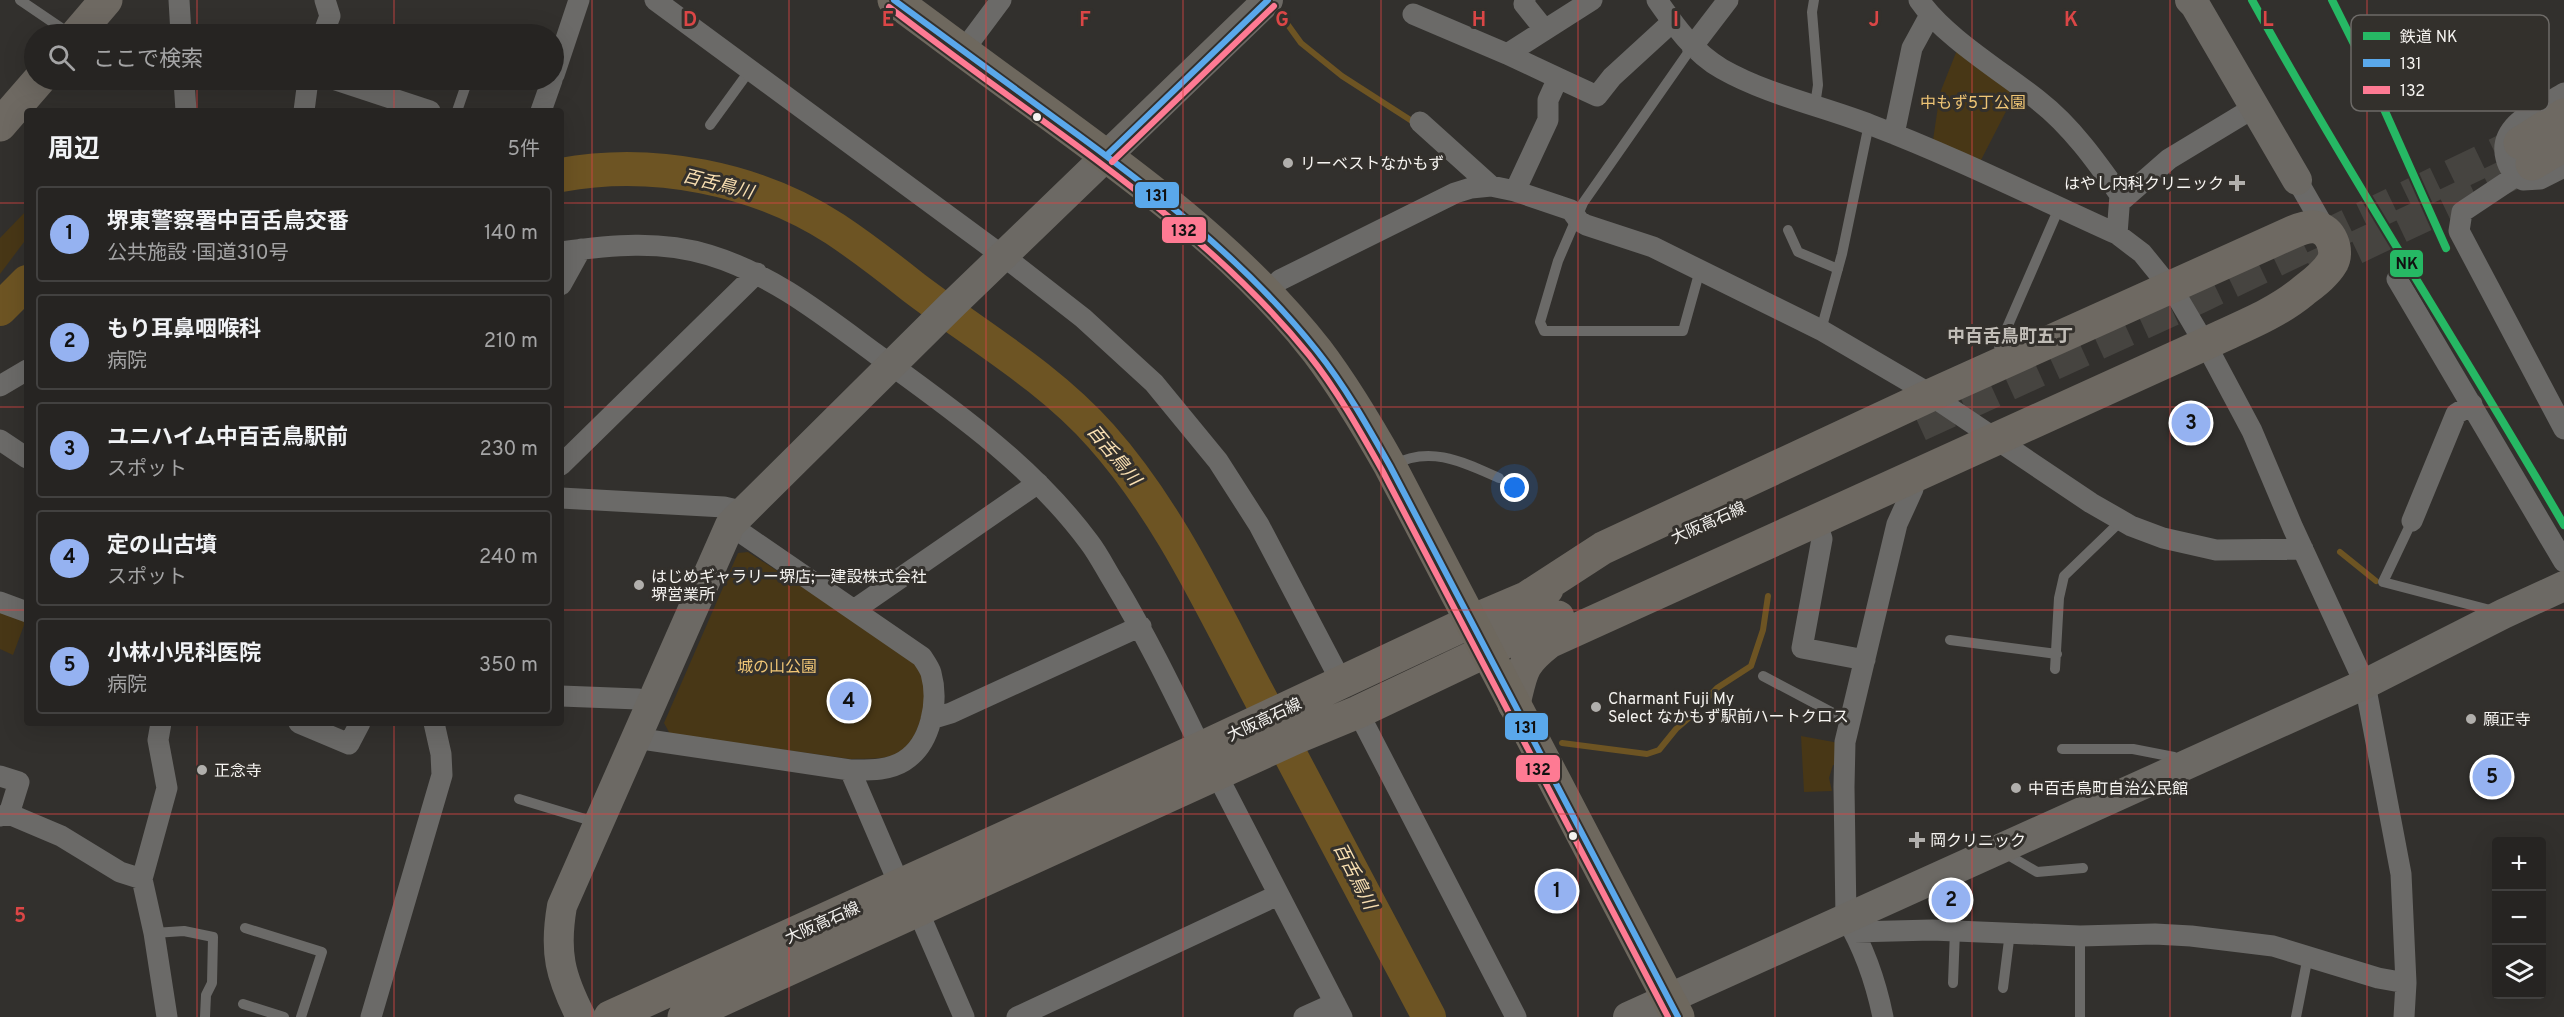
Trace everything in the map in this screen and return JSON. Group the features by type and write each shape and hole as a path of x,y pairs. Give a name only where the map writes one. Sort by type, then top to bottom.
{"highway":[{"path":"909,7 963,51 1106,156 1217,245 1266,294 1316,350 1344,389 1390,466 1673,1008"}],"main road":[{"path":"86,24 106,0"},
{"path":"0,125 30,90"},
{"path":"2523,161 2564,116"},
{"path":"2523,161 2564,145"},
{"path":"1514,704 1527,662 1532,654 1549,642 2282,307 2331,265 2335,252 2332,242 2322,229 2312,227 2282,237 1930,395 1603,548 1526,598"},
{"name":"大阪高石線","path":"610,1017 909,899 1276,730 1342,683 1472,621 1931,432 1358,712 1276,730"},
{"name":"大阪高石線","path":"684,1017 909,899"}],"street":[{"path":"179,0 180,24"},
{"path":"325,0 330,16 327,24"},
{"path":"564,45 579,0"},
{"path":"655,0 1003,256 1083,318 1154,383 1218,461 1259,525 1342,683"},
{"path":"963,51 1001,0"},
{"path":"581,1017 566,984 559,959 557,934 562,906 651,702 736,518 945,311 1268,0"},
{"path":"1525,0 1524,4 1544,28"},
{"path":"1507,54 1544,28 1592,0"},
{"path":"1657,0 1692,47 1721,69 1755,85 1894,134 2117,234 2142,253 2170,287 2205,344 2252,431 2303,549 2366,684 2401,874 2406,983 2404,1017"},
{"path":"1692,47 1728,0"},
{"path":"2190,0 2256,107 2332,242"},
{"path":"1894,134 1909,58 1924,8 2041,102 2067,127 2100,166 2120,195 2117,234"},
{"path":"1413,14 1597,96 1612,77 1672,22"},
{"path":"1515,191 1548,120 1548,100 1558,78"},
{"path":"185,90 186,108"},
{"path":"304,108 307,90"},
{"path":"389,90 424,108"},
{"path":"543,108 549,90"},
{"path":"2549,102 2564,93"},
{"path":"2121,201 2169,159 2256,107"},
{"path":"2523,161 2508,165 2505,153 2509,133 2522,118 2534,111"},
{"path":"1420,122 1491,186"},
{"path":"2523,161 2523,180 2546,177 2564,167"},
{"path":"2523,161 2462,212 2459,231 2564,429"},
{"path":"2282,237 2294,228 2301,214 2303,201 2297,180"},
{"path":"1266,294 1280,280 1455,193 1491,186 1515,191 1571,210 1586,225 1653,246 1821,330 1930,395 2076,494 2121,521 2157,536 2209,549 2303,549"},
{"path":"564,275 571,251 637,244 678,247 709,255 757,273 796,295 891,365 970,425 1038,483 1090,542 1140,626 1339,1010 1304,1017"},
{"path":"564,462 757,273"},
{"path":"2397,279 2564,562"},
{"path":"0,386 24,372"},
{"path":"2412,521 2456,414 2472,404"},
{"path":"0,440 24,456"},
{"path":"1883,1017 1878,993 1850,925 1844,787 1845,742 1897,524 1913,489 1913,476"},
{"path":"854,610 1038,483"},
{"path":"564,498 724,507 854,610 922,657 930,672 933,694 931,719 921,745 903,762 882,770 850,770 636,738"},
{"path":"1816,520 1822,539 1802,648 1865,660"},
{"path":"1628,1017 1673,1008 1850,925 1998,849 2366,684 2503,614 2564,586"},
{"path":"0,602 24,611"},
{"path":"931,719 951,713 1140,626"},
{"path":"564,696 638,699 651,702"},
{"path":"1358,712 1516,1017"},
{"path":"160,726 158,740 167,788 142,879 154,933 167,1017"},
{"path":"306,726 348,744 358,726"},
{"path":"371,1017 442,775 441,754 435,726"},
{"path":"850,770 964,1017"},
{"path":"0,776 19,782 4,815 61,836 120,872 142,879"},
{"path":"1017,1017 1278,895"},
{"path":"1850,925 2080,936 2156,934 2191,936 2273,946 2378,978 2406,983"}],"lane":[{"path":"20,0 55,24"},
{"path":"1814,0 1812,12 1818,85 1815,105"},
{"path":"1692,47 1582,203 1558,261 1540,321 1544,331 1683,331 1700,270"},
{"path":"711,124 750,70"},
{"path":"459,108 464,90"},
{"path":"1821,330 1838,269 1869,124"},
{"path":"2006,361 1999,346 2059,208"},
{"path":"1788,230 1798,252 1838,269"},
{"path":"1390,466 1408,457 1422,455 1448,458 1499,478"},
{"path":"2055,669 2059,598 2064,576 2121,521"},
{"path":"2412,521 2383,582 2503,614"},
{"path":"1950,640 2057,654"},
{"path":"1763,676 1851,722"},
{"path":"2062,749 2133,749 2174,757 2186,763"},
{"path":"519,798 599,823"},
{"path":"1998,849 2037,872 2083,868"},
{"path":"245,928 322,952 301,1017"},
{"path":"154,933 184,931 213,937 212,983 206,995 205,1017"},
{"path":"1953,983 1955,931"},
{"path":"2004,988 2010,932"},
{"path":"2080,936 2080,1017"},
{"path":"2296,1017 2308,956"},
{"path":"243,1004 284,1017"}],"green space":[{"name":"中もず5丁公園","path":"1957,50 2016,92 1980,162 1933,140 1940,93"},
{"path":"24,213 24,242 0,274 0,238"},
{"name":"城の山公園","path":"748,552 913,659 922,676 924,686 923,710 915,733 901,751 886,757 850,759 670,734 664,723 738,553"},
{"path":"0,607 24,616 24,625 13,655 0,649"},
{"path":"1801,736 1839,743 1839,765 1833,765 1829,778 1832,791 1804,792"}],"waterway":[{"path":"1288,25 1301,43 1342,76 1415,123"},
{"name":"百舌鳥川","path":"564,175 596,170 632,169 703,176 738,185 804,211 855,243 1011,357 1080,414 1125,465 1147,495 1186,558 1429,1017"},
{"name":"百舌鳥川","path":"0,309 24,285"},
{"path":"2340,552 2376,581"},
{"path":"1562,743 1647,754 1659,750 1676,729 1717,688 1751,666 1763,630 1768,596"}],"tunnel":[{"path":"1919,425 2199,297 2520,143"},
{"path":"2311,269 2511,174"}],"rail line":[{"name":"NK","path":"2252,0 2367,198 2564,525"},
{"name":"NK","path":"2332,0 2351,38"},
{"name":"NK","path":"2385,111 2446,248"}],"transit line":[{"name":"131","path":"894,0 1161,198 1259,286 1317,351 1347,392 1390,466 1678,1017"},
{"name":"131","path":"1106,156 1268,0"},
{"name":"132","path":"1112,162 1274,6"},
{"name":"132","path":"889,7 1095,159 1172,219 1244,284 1309,355 1339,396 1382,470 1668,1017"}],"place":[{"name":"リーベストなかもず","path":"1288,163"},
{"name":"はやし内科クリニック","path":"2237,183"},
{"name":"ユニハイム中百舌鳥駅前","path":"2191,423"},
{"name":"はじめギャラリー堺店;一建設株式会社 堺営業所","path":"639,585"},
{"name":"定の山古墳","path":"849,701"},
{"name":"Charmant Fuji My Select なかもず駅前ハートクロス","path":"1596,707"},
{"name":"願正寺","path":"2471,719"},
{"name":"正念寺","path":"202,770"},
{"name":"小林小児科医院","path":"2492,777"},
{"name":"中百舌鳥町自治公民館","path":"2016,788"},
{"name":"岡クリニック","path":"1917,840"},
{"name":"堺東警察署中百舌鳥交番","path":"1557,891"},
{"name":"もり耳鼻咽喉科","path":"1951,900"}],"district":[{"name":"中百舌鳥町五丁","path":"2010,336"}]}
